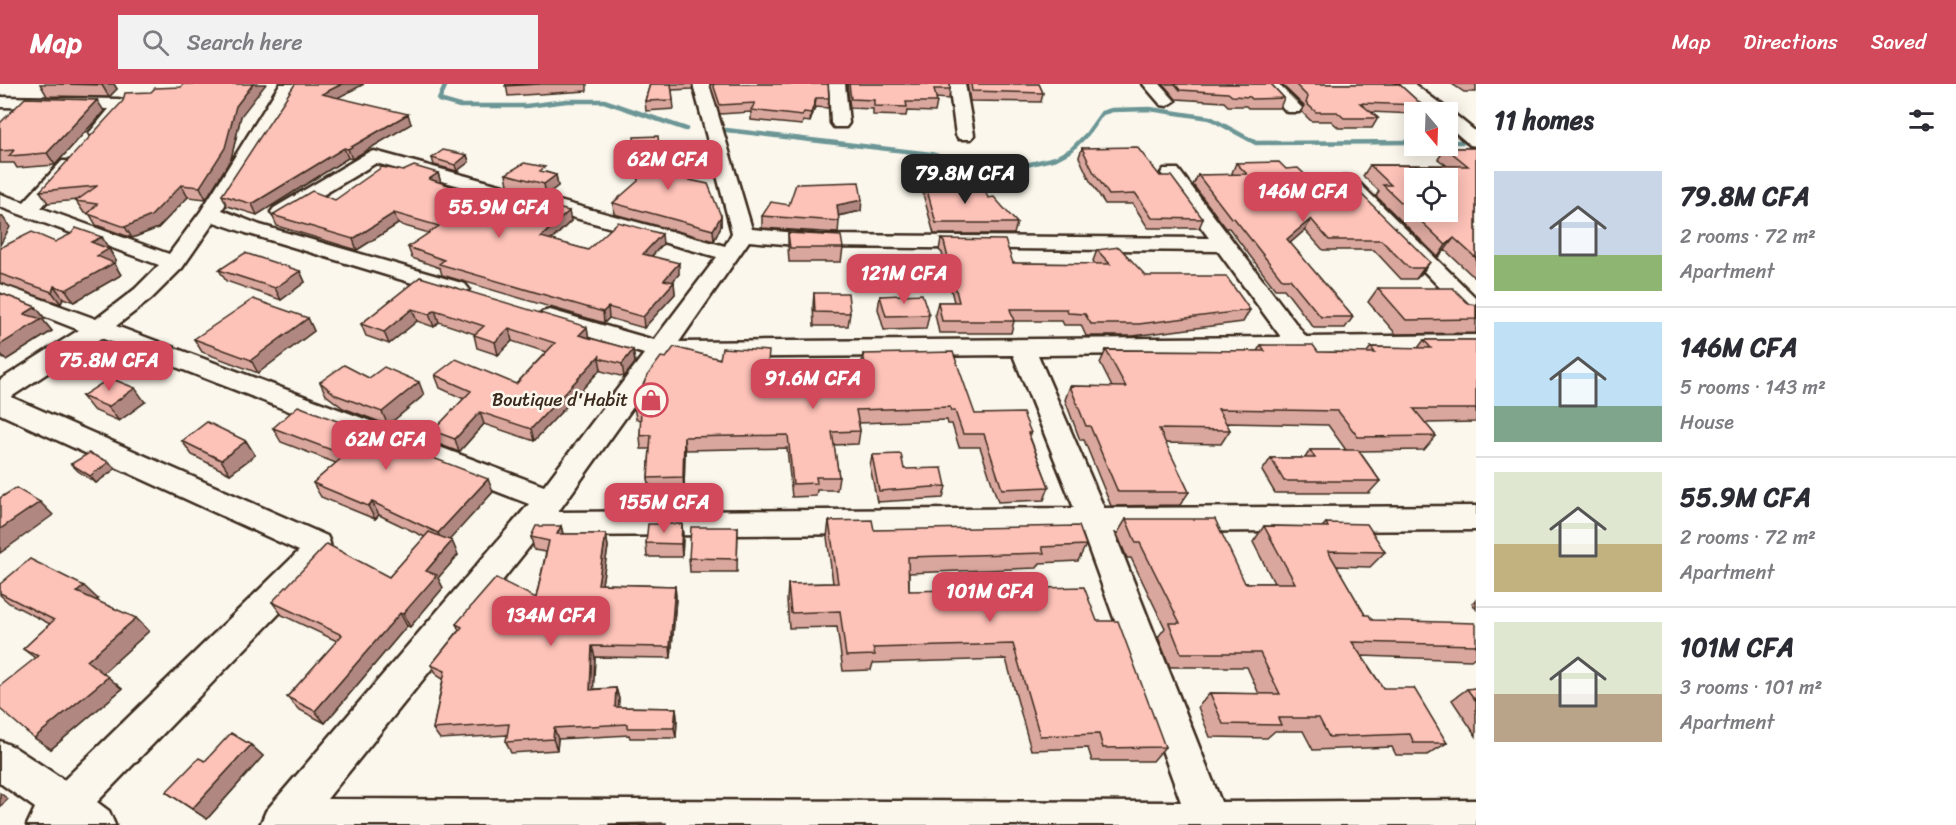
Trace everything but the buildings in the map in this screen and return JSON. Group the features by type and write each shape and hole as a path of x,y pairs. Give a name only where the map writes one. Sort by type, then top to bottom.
{"street":[{"path":"0,392 99,328 143,294 174,263 210,213 288,84"},
{"path":"283,822 550,500 737,243 701,84"},
{"path":"837,84 840,123"},
{"path":"957,84 965,135"},
{"path":"1151,84 1167,101"},
{"path":"1269,84 1293,108"},
{"path":"1404,84 1427,102"},
{"path":"0,102 118,104 121,106 28,210"},
{"path":"1458,126 1476,141"},
{"path":"253,228 374,157 737,243 770,238 819,241 1226,245"},
{"path":"1171,173 1299,344"},
{"path":"1347,182 1476,311"},
{"path":"0,200 174,263"},
{"path":"210,213 478,295"},
{"path":"0,291 550,500"},
{"path":"534,312 660,350 1476,343"},
{"path":"1023,348 1094,520 1209,824"},
{"path":"0,403 316,545 314,557 69,819 0,760"},
{"path":"530,524 1476,518"},
{"path":"283,822 1209,824 1476,820"}],"waterway":[{"path":"446,84 439,100 460,106 526,106 567,101 604,101 686,129"},
{"path":"726,130 931,154 962,163 997,168 1026,165 1056,158 1071,150 1087,134 1102,113 1112,110 1150,109 1210,118 1256,143 1404,142"},
{"path":"1458,142 1476,142"}],"place":[{"name":"Boutique d'Habit","path":"651,400"}]}
